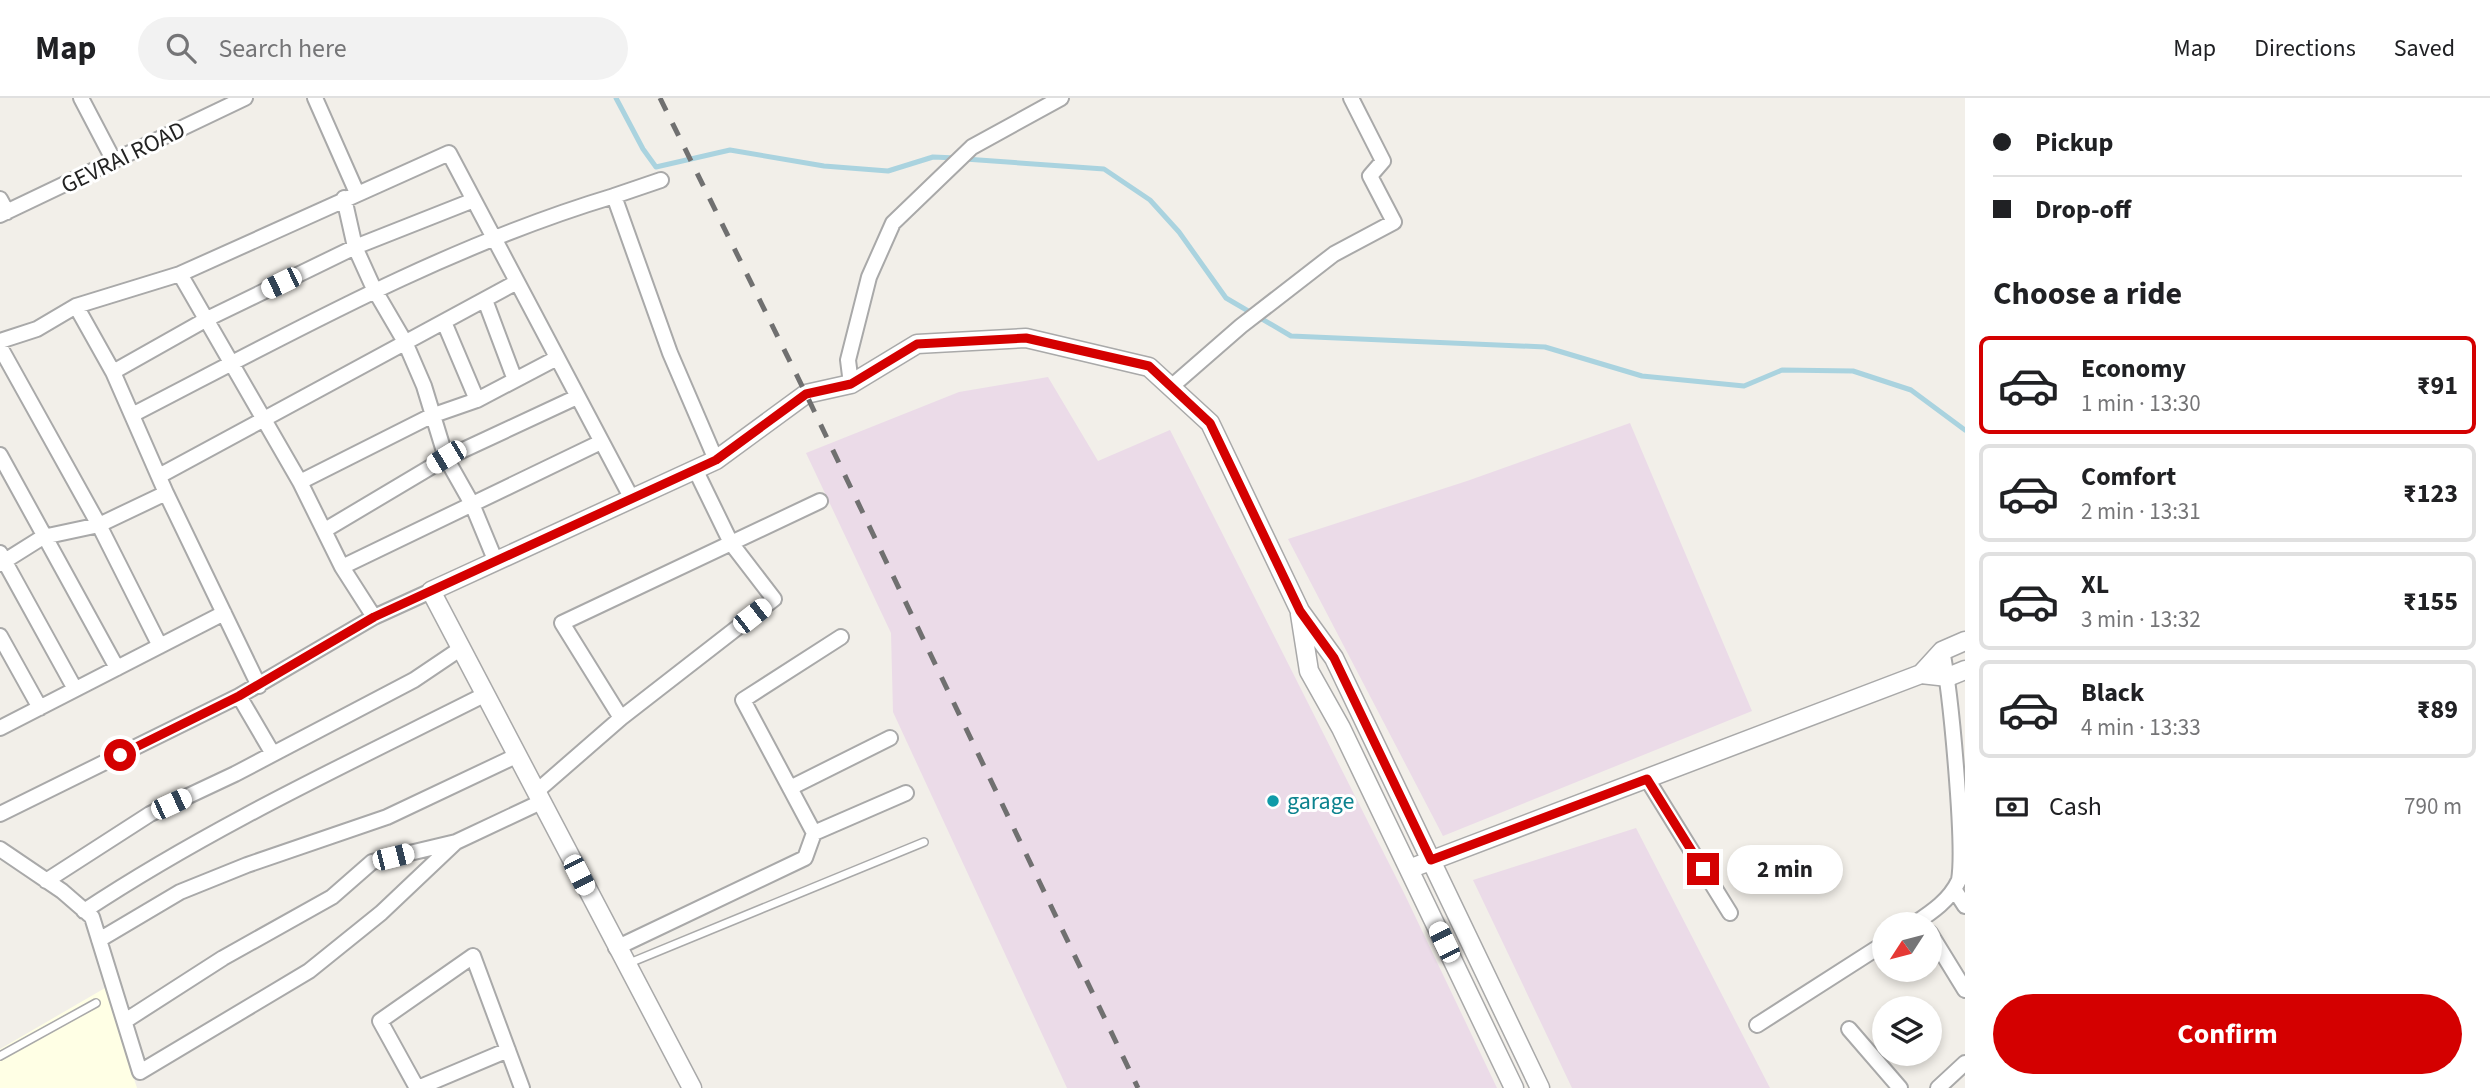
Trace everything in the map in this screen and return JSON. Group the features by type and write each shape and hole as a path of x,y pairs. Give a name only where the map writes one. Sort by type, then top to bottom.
{"street":[{"path":"81,98 114,161"},
{"name":"GEVRAI ROAD","path":"2,209 114,161 245,98"},
{"path":"315,98 351,196 355,247 374,289 405,342 424,386 430,416 446,457 471,504 496,562"},
{"path":"851,384 849,360 869,277 893,223 972,147 1061,98"},
{"path":"1171,387 1241,326 1334,254 1394,222 1370,176 1383,161 1351,98"},
{"path":"0,341 37,329 76,306 180,274 449,153 632,499"},
{"path":"132,415 374,289 545,217 661,180"},
{"path":"614,196 670,353 716,460"},
{"path":"113,372 207,319 355,247 474,200"},
{"path":"180,274 300,482 342,567 374,617"},
{"path":"159,476 517,282"},
{"path":"485,300 515,380"},
{"path":"76,306 113,372 166,493 259,686"},
{"path":"444,322 477,400"},
{"path":"0,814 259,686 374,617 716,460 806,394 851,384 917,344 1026,338 1149,366 1210,423 1300,611 1334,658 1540,1088"},
{"path":"0,347 99,525 160,646"},
{"path":"300,482 430,416 477,400 557,358"},
{"path":"325,530 446,457 577,397"},
{"path":"342,567 601,442"},
{"path":"0,455 117,668"},
{"path":"0,849 92,917 139,1072 309,971 381,914 456,842 538,797 621,718 774,599 731,543 695,469"},
{"path":"75,689 1,559 43,537 99,525 166,493"},
{"path":"621,718 562,623 820,501"},
{"path":"431,591 616,948 692,1088"},
{"path":"1300,611 1309,671 1341,728 1514,1088"},
{"path":"0,728 224,613"},
{"path":"0,636 40,708"},
{"path":"814,833 743,700 841,637"},
{"path":"1409,869 1921,674 1942,651 1965,641"},
{"path":"46,881 150,814 273,754 414,680 460,649"},
{"path":"1932,912 1948,899 1961,878 1964,819 1948,677 1942,651"},
{"path":"1921,674 1948,677 1965,670"},
{"path":"85,911 142,873 275,800 484,695"},
{"path":"239,696 273,754"},
{"path":"790,788 890,738"},
{"path":"99,940 180,892 247,865 387,817 516,756"},
{"path":"1647,779 1730,913"},
{"path":"616,948 805,858 814,833 906,793"},
{"path":"125,1021 223,958 332,897 372,862 456,842"},
{"path":"1954,889 1965,906"},
{"path":"1756,1025 1872,951"},
{"path":"1942,953 1965,990"},
{"path":"508,1050 418,1088 380,1021 473,956 508,1050 522,1088"},
{"path":"1849,1028 1900,1088"},
{"path":"1938,1088 1965,1063"}],"lane":[{"path":"625,965 924,842"},
{"path":"0,1056 96,1003"}],"shaded area":[{"path":"1048,377 1098,461 1170,430 1404,893 1497,1088 1067,1088 893,712 891,633 806,453 959,392"},
{"path":"1630,423 1752,711 1443,836 1288,539 1467,481"},
{"path":"1636,828 1770,1088 1572,1088 1473,880"},
{"path":"105,988 137,1088 0,1088 0,1049"}],"waterway":[{"path":"616,98 643,149 656,167 730,150 824,166 888,171 933,157 956,158"},
{"path":"965,159 1104,169 1150,200 1179,232 1226,298 1291,336 1545,347 1642,376 1744,386 1782,370 1853,371 1911,390 1965,430"}],"railway":[{"path":"660,98 806,394 1138,1088"}],"place":[{"name":"garage","path":"1273,801"}],"route":[{"path":"120,755 259,686 374,617 716,460 806,394 851,384 917,344 1026,338 1149,366 1210,423 1300,611 1334,658 1431,860 1647,779 1703,869"}]}
